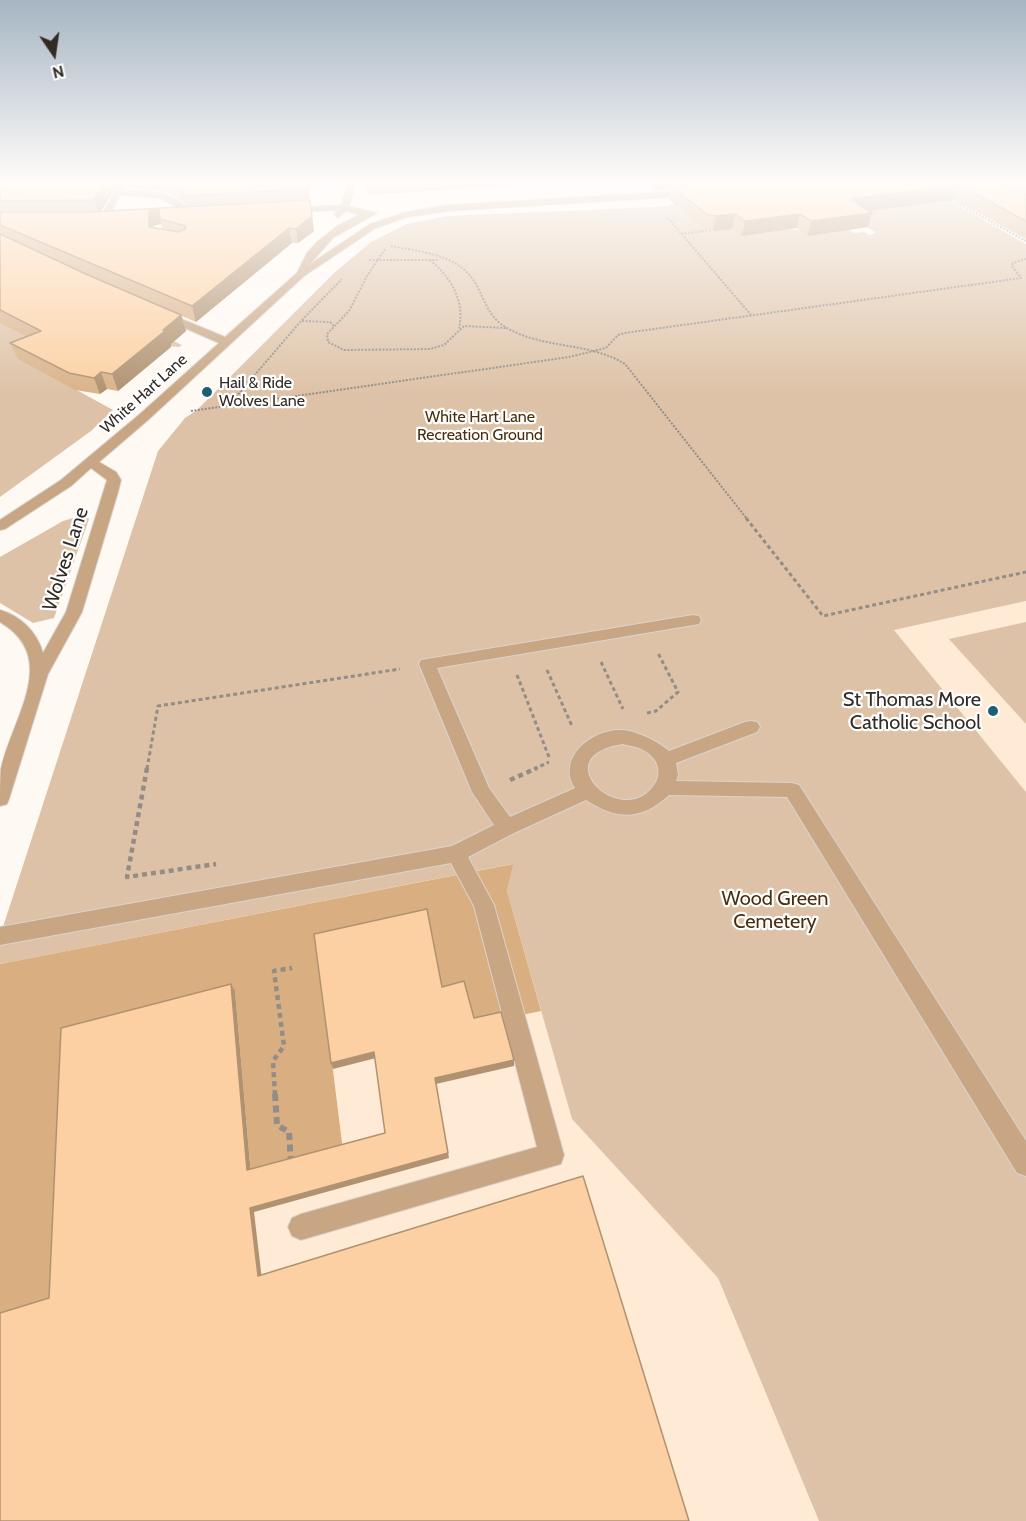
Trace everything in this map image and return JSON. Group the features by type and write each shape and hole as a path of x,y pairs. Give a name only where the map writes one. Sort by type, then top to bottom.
{"street":[{"name":"White Hart Lane","path":"301,274 312,252"},
{"name":"White Hart Lane","path":"0,526 44,499 91,462 301,274 335,252"},
{"path":"152,310 225,341"},
{"name":"Wolves Lane","path":"0,799 40,674 74,612 111,492 114,480 111,475 91,462"},
{"name":"Wolves Lane","path":"0,615 18,625 33,640 40,674"},
{"path":"507,827 482,792 427,664 693,620"},
{"path":"665,760 751,727"},
{"path":"609,738 637,739 650,745 665,760 669,776 666,788 657,798 645,805 630,807 614,806 599,800 587,791 578,770 580,759 587,749 609,738"},
{"path":"666,788 792,790 1026,1164"},
{"path":"0,936 456,854 507,827 587,791"},
{"path":"301,1227 552,1155 484,905 456,854"}],"path":[{"path":"384,252 367,276 349,311 327,334 328,342 334,347 356,350 430,349 444,345 462,321 456,292 434,263 420,253"},
{"path":"384,252 384,256 396,260"},
{"path":"415,252 450,261 467,272 476,284 483,304 494,318 507,328"},
{"path":"697,252 752,315"},
{"path":"1021,278 1012,266 1013,263 1026,259"},
{"path":"364,260 450,261"},
{"path":"376,264 396,260"},
{"path":"417,260 434,263 444,261"},
{"path":"188,411 542,362 595,352 606,348 618,335 625,333 1026,278"},
{"path":"228,406 301,321 342,279"},
{"path":"306,316 309,319"},
{"path":"301,321 340,320"},
{"path":"462,321 472,326"},
{"path":"330,322 334,326"},
{"path":"459,328 472,326 507,328 556,344 619,359 631,369 823,616 1026,573"},
{"path":"590,637 625,713"},
{"path":"536,646 572,727"},
{"path":"507,651 550,758"},
{"path":"219,863 127,877 158,706 427,664"},
{"path":"291,1165 289,1132 277,1125 273,1061 284,1046 274,971 292,968"}],"shaded area":[{"name":"St Thomas More Catholic School","path":"1026,601 1026,792 894,630"},
{"path":"513,864 507,891 572,1119 718,1278 819,1521 0,1521 0,964"},
{"path":"513,864 507,891 541,1011 474,1025 327,1022 343,1151 251,1175 235,991 56,1301 0,1318 0,964"}],"green space":[{"path":"359,252 1026,252 1026,601 894,630 1026,792 1026,1521 819,1521 718,1278 572,1119 507,891 512,864 0,964 0,936 158,451 185,418 197,410 334,273"},
{"path":"0,303 134,322 182,345 179,347 134,343 64,383 113,410 91,431 0,497"},
{"path":"83,515 89,519 54,618 33,623 0,603 0,557 63,521"},
{"path":"1026,622 1026,724 949,639"}],"building":[{"path":"0,252 39,252 181,315 112,374 101,372 94,378 69,373 10,343 41,331 0,310"},
{"path":"64,252 259,252 192,306"},
{"path":"427,909 442,987 464,981 474,1018 501,1012 514,1060 435,1078 448,1153 250,1208 258,1276 583,1176 689,1521 0,1521 0,1313 49,1298 61,1028 231,984 247,1170 385,1133 374,1052 331,1063 314,934"}],"place":[{"name":"Hail & Ride Wolves Lane","path":"207,392"},
{"name":"St Thomas More Catholic School","path":"993,711"}],"park label":[{"name":"White Hart Lane Recreation Ground","path":"480,426"},
{"name":"Wood Green Cemetery","path":"775,910"}]}
